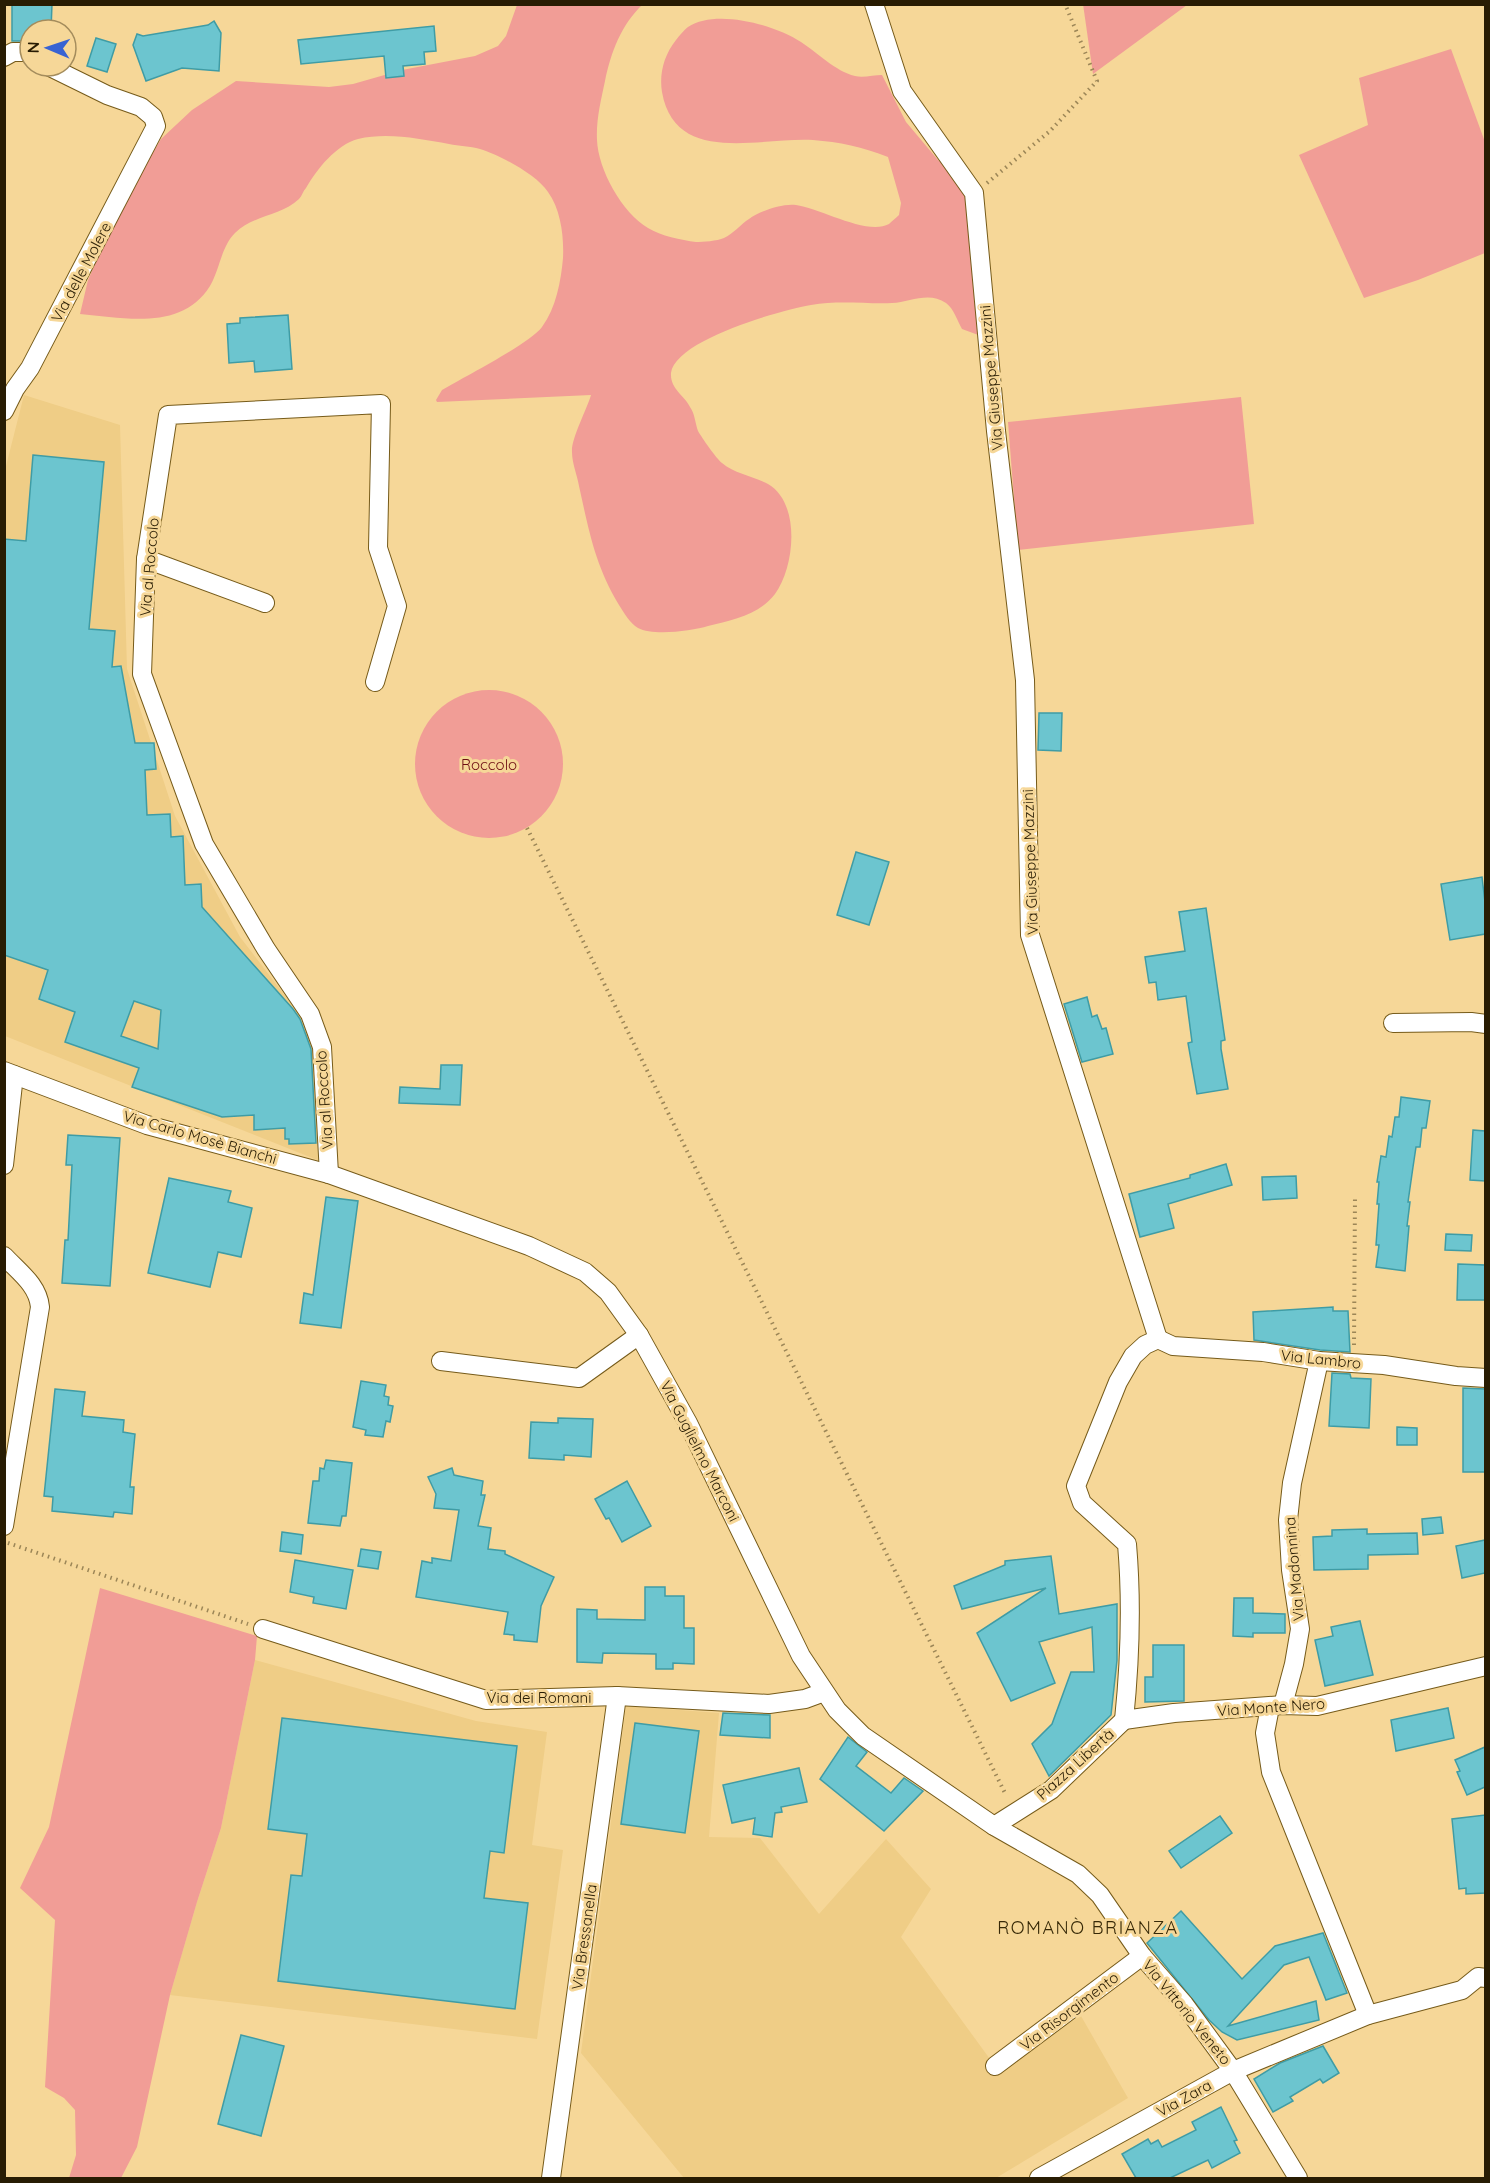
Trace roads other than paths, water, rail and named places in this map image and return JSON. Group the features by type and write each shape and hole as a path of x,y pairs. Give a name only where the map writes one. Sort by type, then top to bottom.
{"street":[{"name":"Via Giuseppe Mazzini","path":"874,4 903,91 974,193 996,431 1025,680 1030,935 1158,1339"},
{"path":"4,57 18,52"},
{"name":"Via delle Molere","path":"4,411 15,389 30,368 155,130 155,119 141,106 107,95 72,78"},
{"name":"Via al Roccolo","path":"329,1174 322,1047 310,1014 266,949 204,844 142,674 146,559 168,415 381,404 378,548 397,606 375,681"},
{"path":"146,559 265,603"},
{"path":"1393,1023 1471,1022 1485,1024"},
{"path":"4,1165 9,1073"},
{"name":"Via Carlo Mosè Bianchi","path":"9,1073 147,1125 329,1174"},
{"name":"Via Guglielmo Marconi","path":"329,1174 529,1246 585,1272 608,1292 639,1335 688,1423 801,1656 837,1710 864,1736 994,1826"},
{"path":"4,1256 34,1287 39,1297 40,1307 4,1526"},
{"path":"4,1276 34,1287"},
{"path":"441,1361 579,1378 639,1335"},
{"path":"1124,1720 1129,1646 1130,1576 1127,1544 1082,1503 1076,1486 1118,1382 1133,1356 1145,1345 1158,1339"},
{"name":"Via Lambro","path":"1158,1339 1173,1346 1263,1352 1319,1361 1485,1378"},
{"name":"Via Madonnina","path":"1319,1361 1292,1483 1288,1520 1291,1570 1300,1629 1294,1664 1265,1733 1271,1772 1368,2015"},
{"name":"Via dei Romani","path":"263,1629 486,1700 617,1696 769,1704 804,1699 824,1692"},
{"name":"Via Monte Nero","path":"1124,1720 1174,1713 1277,1706 1317,1706 1485,1666"},
{"name":"Via Bressanella","path":"550,2178 617,1696"},
{"name":"Piazza Libertà","path":"994,1826 1051,1790 1124,1720"},
{"name":"Via Vittorio Veneto","path":"994,1826 1078,1874 1100,1895 1142,1956 1184,2004 1233,2071 1298,2178"},
{"name":"Via Risorgimento","path":"995,2067 1142,1956"},
{"name":"Via Zara","path":"1039,2178 1233,2071 1368,2015 1462,1990 1478,1977 1485,1978"}],"district":[{"name":"ROMANÒ BRIANZA","path":"1088,1927"}],"park label":[{"name":"Roccolo","path":"489,764"}]}
